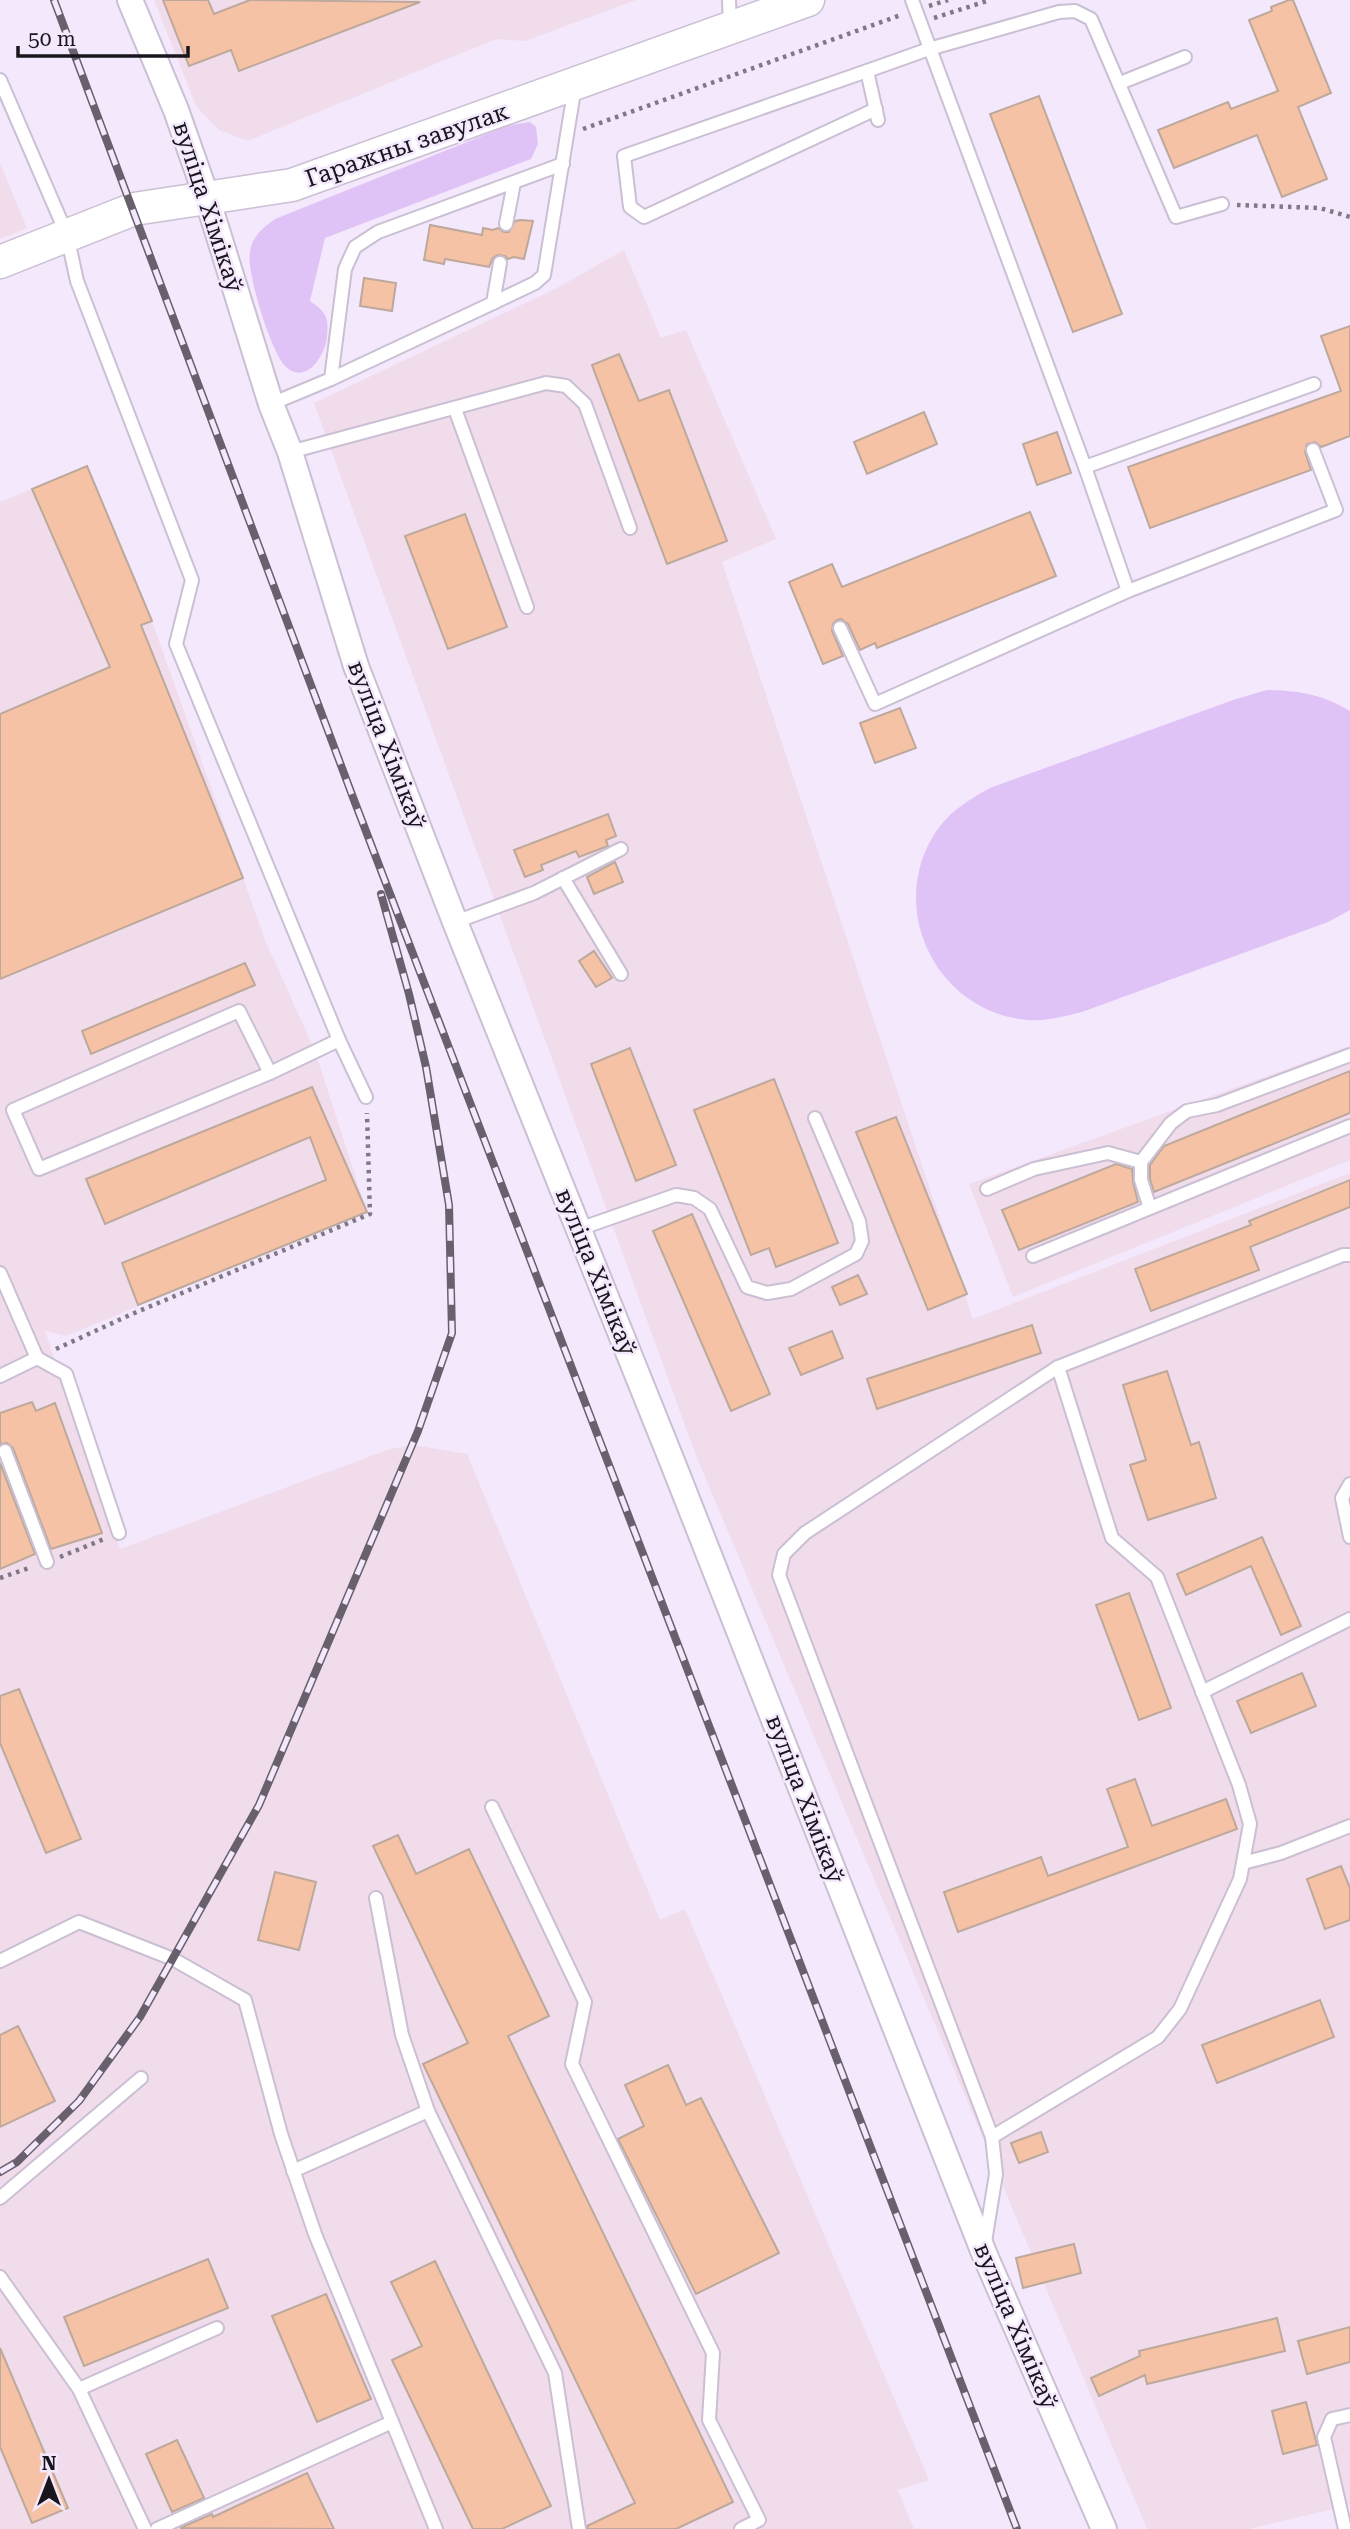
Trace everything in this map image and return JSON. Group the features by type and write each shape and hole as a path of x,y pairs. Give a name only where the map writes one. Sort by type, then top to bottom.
{"street":[{"name":"вуліца Хімікаў","path":"130,0 176,110 207,198 356,666 455,922 984,2253 1104,2529"},
{"name":"Гаражны завулак","path":"6,256 134,209 292,185 575,85 730,14 807,0"}],"lane":[{"path":"915,11 1085,467 1128,591"},
{"path":"867,71 877,115 644,217 630,207 624,156 929,49 1059,12 1076,11 1091,19 1176,217 1222,204"},
{"path":"1119,83 1185,57"},
{"path":"0,80 67,235 77,281 192,580 176,644 339,1040 366,1097"},
{"path":"271,404 494,303 536,283 544,275 575,85"},
{"path":"331,379 345,269 355,247 379,232 563,164"},
{"path":"506,224 514,183"},
{"path":"494,303 500,263"},
{"path":"290,452 546,383 566,386 585,404 630,528"},
{"path":"1085,467 1314,384"},
{"path":"1291,393 1296,406"},
{"path":"455,409 527,607"},
{"path":"839,628 875,704 1128,591 1336,510 1312,450"},
{"path":"455,922 534,892 621,849"},
{"path":"563,878 621,974"},
{"path":"270,1073 239,1011 13,1110 39,1168 270,1073 339,1040"},
{"path":"1150,1208 1141,1180 1141,1162 1171,1123 1187,1111 1217,1105 1350,1055"},
{"path":"579,1229 676,1195 694,1198 710,1209 747,1287 767,1293 792,1289 856,1254 862,1241 859,1220 816,1118"},
{"path":"1033,1256 1350,1126"},
{"path":"986,1189 1034,1169 1108,1153 1141,1162"},
{"path":"984,2253 996,2174 992,2137 779,1575 784,1554 806,1533 1058,1367 1343,1255 1350,1255"},
{"path":"0,1273 37,1358 66,1374 119,1533"},
{"path":"0,1376 37,1358"},
{"path":"992,2137 1158,2036 1180,2009 1240,1880 1250,1824 1238,1785 1157,1577 1111,1538 1058,1367"},
{"path":"2,1448 47,1562"},
{"path":"1350,1484 1342,1498 1350,1537"},
{"path":"1202,1692 1350,1619"},
{"path":"492,1807 585,2002 572,2064 713,2353 709,2420 759,2520 741,2529"},
{"path":"1243,1863 1281,1853 1350,1826"},
{"path":"376,1898 402,2035 428,2111 555,2373 579,2529"},
{"path":"0,1961 79,1922 173,1959 245,2000 281,2134 315,2234 436,2529"},
{"path":"0,2198 141,2078"},
{"path":"293,2171 428,2111"},
{"path":"0,2277 79,2389 145,2529"},
{"path":"79,2389 217,2328"},
{"path":"1345,2529 1324,2437 1332,2419 1350,2414"},
{"path":"157,2529 392,2422"}],"path":[{"path":"567,135 948,0"},
{"path":"915,11 990,0"},
{"path":"1222,204 1320,208 1350,217"},
{"path":"37,1358 132,1314 370,1214 366,1097"}],"shaded area":[{"path":"154,0 636,0 525,41 496,39 248,141 219,130 196,106"},
{"path":"530,122 536,127 538,144 531,159 325,238 310,301 320,308 327,320 325,345 318,360 307,371 300,373 285,366 267,329 252,276 251,246 262,229 275,219 507,126"},
{"path":"0,163 27,228 0,239"},
{"path":"624,250 661,338 686,330 776,539 722,562 973,1319 1350,1173 1350,2505 1249,2529 1147,2529 695,1453 314,403 555,289"},
{"path":"87,466 152,621 265,940 315,1051 367,1212 66,1336 45,1331 120,1549 390,1449 413,1445 467,1454 660,1920 685,1909 929,2480 898,2490 914,2529 0,2529 0,502"},
{"path":"1267,690 1310,694 1350,711 1350,910 1328,922 1082,1012 1050,1019 1019,1019 988,1010 961,993 940,971 925,945 917,915 917,885 924,855 940,826 951,814 990,788"},
{"path":"1350,1046 1350,1160 1013,1297 969,1184"}],"building":[{"path":"163,0 208,0 214,14 250,0 420,2 239,71 231,50 189,66"},
{"path":"1293,0 1331,93 1298,107 1327,179 1282,197 1257,135 1174,168 1158,130 1228,102 1231,109 1278,91 1249,20 1272,11 1271,7"},
{"path":"1039,96 1122,314 1073,332 990,114"},
{"path":"515,221 533,221 524,259 508,259 498,255 493,258 489,267 445,259 444,264 424,260 430,225 482,235 483,228 498,228 509,232"},
{"path":"364,278 396,283 392,311 360,306"},
{"path":"1350,326 1350,436 1321,447 1315,442 1307,444 1305,452 1311,470 1150,528 1128,467 1341,391 1321,336"},
{"path":"619,354 639,401 669,390 727,541 667,564 592,365"},
{"path":"924,412 937,444 867,474 854,442"},
{"path":"1057,432 1071,473 1037,485 1023,444"},
{"path":"87,466 152,621 141,625 243,878 0,979 0,714 110,667 32,489"},
{"path":"1030,512 1056,576 877,648 875,643 860,650 848,624 841,619 837,620 832,631 843,656 823,664 789,582 832,564 842,587"},
{"path":"465,514 507,627 448,649 405,536"},
{"path":"900,708 916,748 875,763 860,723"},
{"path":"608,814 616,836 606,840 608,846 579,857 576,851 541,865 543,870 525,877 514,850"},
{"path":"615,862 623,882 594,894 587,877"},
{"path":"594,951 612,978 596,987 579,961"},
{"path":"245,963 255,985 91,1054 82,1031"},
{"path":"630,1048 676,1165 636,1181 591,1064"},
{"path":"1350,1071 1350,1113 1154,1192 1150,1165 1164,1146"},
{"path":"774,1079 838,1243 776,1267 769,1248 751,1255 694,1110"},
{"path":"312,1087 367,1212 138,1305 122,1263 326,1180 310,1137 105,1224 86,1179"},
{"path":"896,1117 967,1294 928,1310 856,1132"},
{"path":"1116,1164 1132,1169 1138,1202 1019,1250 1002,1210"},
{"path":"1350,1180 1350,1207 1250,1247 1259,1270 1151,1311 1135,1269 1251,1225 1249,1221"},
{"path":"692,1214 770,1394 731,1411 653,1231"},
{"path":"858,1275 867,1294 840,1305 832,1287"},
{"path":"1032,1325 1041,1353 877,1409 867,1379"},
{"path":"832,1331 843,1358 801,1375 789,1348"},
{"path":"1167,1371 1191,1445 1199,1442 1216,1498 1148,1520 1130,1465 1146,1460 1123,1385"},
{"path":"32,1402 36,1411 55,1403 102,1533 51,1549 13,1448 7,1443 0,1444 0,1413"},
{"path":"0,1463 35,1554 0,1569"},
{"path":"1262,1537 1301,1626 1281,1635 1251,1566 1186,1595 1177,1574"},
{"path":"1129,1593 1171,1708 1139,1720 1096,1605"},
{"path":"1302,1673 1316,1706 1251,1733 1237,1701"},
{"path":"19,1689 81,1839 46,1853 0,1743 0,1696"},
{"path":"1135,1779 1152,1826 1226,1799 1237,1829 958,1932 944,1892 1041,1857 1048,1876 1128,1847 1107,1789"},
{"path":"398,1835 416,1874 469,1849 549,2016 508,2036 733,2502 676,2529 588,2529 587,2526 635,2503 423,2064 468,2043 373,1846"},
{"path":"1341,1866 1350,1888 1350,1920 1325,1929 1307,1879"},
{"path":"275,1872 316,1882 299,1950 258,1940"},
{"path":"1320,2000 1334,2037 1217,2083 1202,2045"},
{"path":"18,2026 55,2101 0,2127 0,2035"},
{"path":"668,2065 686,2105 701,2098 779,2253 696,2294 618,2139 644,2126 625,2085"},
{"path":"1041,2132 1048,2152 1019,2163 1011,2143"},
{"path":"1074,2244 1081,2273 1023,2288 1016,2258"},
{"path":"208,2259 228,2308 84,2366 64,2317"},
{"path":"435,2261 551,2506 502,2529 473,2529 392,2360 422,2346 391,2282"},
{"path":"326,2294 371,2399 317,2422 272,2316"},
{"path":"1277,2318 1285,2351 1147,2384 1145,2375 1099,2396 1091,2378 1140,2356 1139,2351"},
{"path":"1350,2327 1350,2362 1307,2374 1298,2341"},
{"path":"0,2348 68,2508 32,2523 0,2447"},
{"path":"1306,2402 1317,2445 1283,2454 1272,2411"},
{"path":"177,2440 204,2498 172,2512 146,2454"},
{"path":"307,2473 334,2529 180,2528 212,2514 213,2517"}],"railway":[{"path":"54,0 354,800 1017,2529"},
{"path":"0,2172 17,2162 79,2101 140,2017 259,1805 418,1431 452,1333 449,1205 426,1067 381,894"}]}
